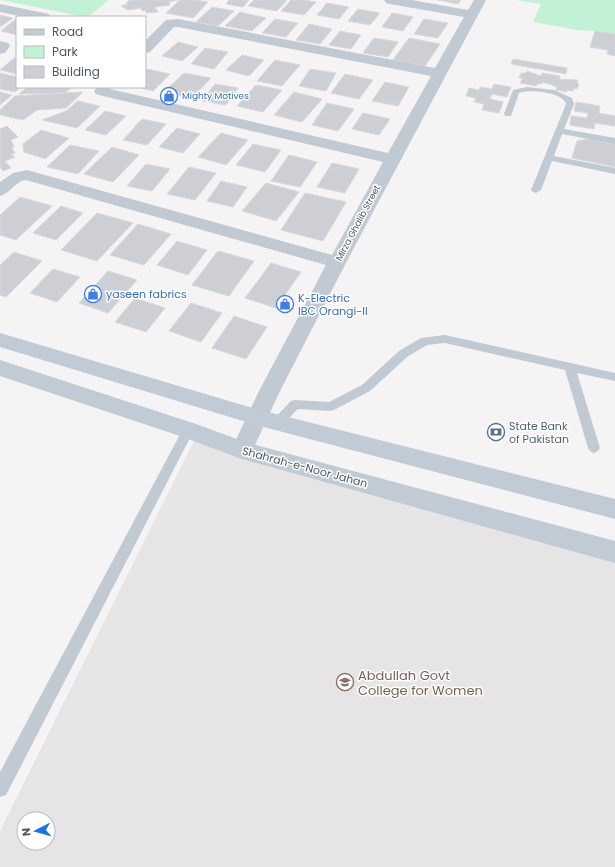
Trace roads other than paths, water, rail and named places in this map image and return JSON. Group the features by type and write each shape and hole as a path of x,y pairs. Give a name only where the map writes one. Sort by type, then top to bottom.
{"main road":[{"path":"0,340 266,420 615,509"},
{"name":"Shahrah-e-Noor Jahan","path":"0,368 188,430 242,450 615,552"}],"street":[{"path":"390,0 476,7"},
{"name":"Mirza Ghalib Street","path":"242,450 266,420 337,262 476,7"},
{"path":"0,8 39,16"},
{"path":"150,38 171,23 178,23 439,73"},
{"path":"0,45 3,46 0,50"},
{"path":"103,88 101,91 103,92 392,159"},
{"path":"0,191 16,176 21,174 27,175 337,262"}],"lane":[{"path":"508,114 518,90 530,89 560,94 569,100 570,104 536,190"},
{"path":"559,131 615,141"},
{"path":"549,158 615,171"},
{"path":"266,420 296,404 330,407 366,388 403,354 425,341 444,339 615,377"},
{"path":"570,367 594,448"},
{"path":"0,789 188,430"}],"place":[{"name":"Mighty Motives","path":"169,96"},
{"name":"yaseen fabrics","path":"93,294"},
{"name":"K-Electric IBC Orangi-II","path":"285,304"},
{"name":"State Bank of Pakistan","path":"496,432"},
{"name":"Abdullah Govt College for Women","path":"345,682"}]}
